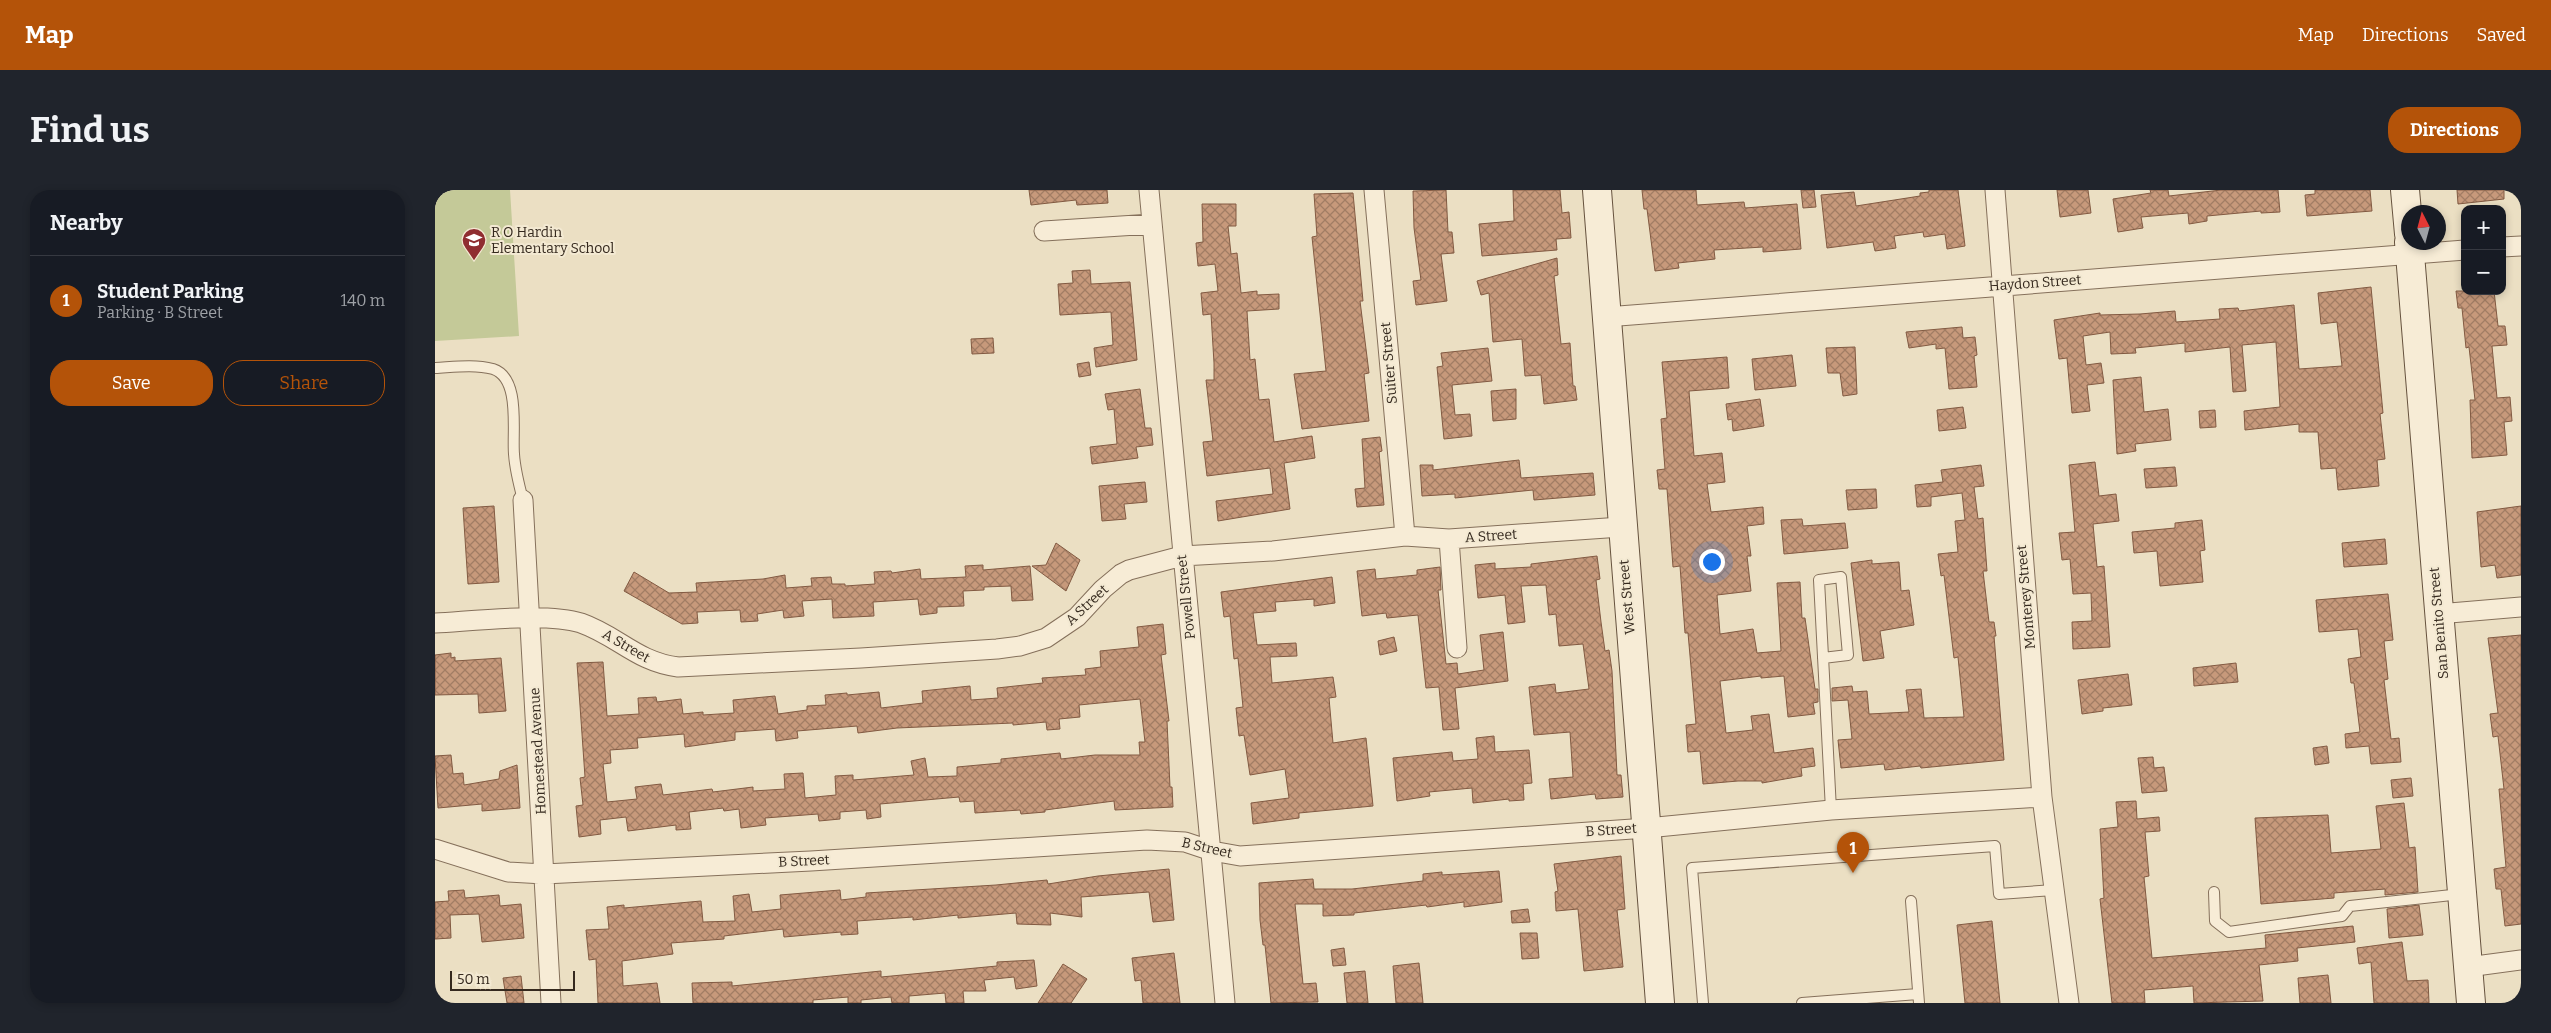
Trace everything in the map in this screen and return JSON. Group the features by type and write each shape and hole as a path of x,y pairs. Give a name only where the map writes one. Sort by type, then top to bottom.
{"street":[{"name":"Powell Street","path":"1149,190 1225,1003"},
{"name":"Suiter Street","path":"1374,190 1405,536"},
{"name":"West Street","path":"1597,190 1621,527 1660,1003"},
{"name":"Monterey Street","path":"1995,190 2042,797 2069,1003"},
{"name":"San Benito Street","path":"2405,190 2406,205"},
{"path":"1044,231 1152,224"},
{"name":"Haydon Street","path":"1606,317 2001,286 2401,245"},
{"path":"2506,247 2521,246"},
{"name":"Haydon Street","path":"2446,248 2461,250"},
{"name":"San Benito Street","path":"2409,250 2437,614 2471,1003"},
{"name":"Homestead Avenue","path":"523,500 551,1003"},
{"name":"A Street","path":"435,623 531,618 578,622 596,629 641,657 659,664 678,667 997,649 1020,646 1046,638 1077,617 1103,589 1121,574 1129,570 1182,556 1273,551 1405,536 1449,539 1621,527"},
{"path":"1449,539 1457,648"},
{"path":"2437,614 2521,608"},
{"name":"B Street","path":"435,850 508,872 544,874 811,861 1147,840 1185,842 1212,851 1240,856 1647,828 1831,810 2042,797"},
{"path":"2468,967 2521,960"}],"lane":[{"path":"435,368 471,366 494,370 505,377 511,390 514,454 523,500"},
{"path":"1823,658 1848,656 1841,577 1819,580 1823,658 1831,810"},
{"path":"1703,1003 1692,868 1995,846 1999,894 2054,890"},
{"path":"2214,892 2215,921 2229,932 2342,916 2350,906 2462,894"},
{"path":"1803,1003 1918,999 1911,901"}],"green space":[{"name":"R O Hardin Elementary School","path":"435,190 510,190 519,336 435,341"}],"building":[{"path":"1029,190 1107,190 1108,203 1077,205 1076,200 1031,205"},
{"path":"1446,190 1448,232 1452,232 1454,253 1441,254 1447,301 1416,305 1413,281 1421,280 1414,228 1413,191"},
{"path":"1513,190 1560,190 1562,213 1569,212 1571,238 1556,239 1557,250 1482,256 1479,224 1514,221"},
{"path":"1642,190 1696,190 1697,205 1744,202 1745,208 1797,204 1801,249 1763,252 1763,247 1714,250 1715,259 1678,263 1679,268 1655,271 1647,209 1644,209"},
{"path":"1801,190 1814,190 1816,207 1803,208"},
{"path":"1929,190 1958,190 1965,246 1947,249 1945,234 1924,237 1923,232 1894,236 1896,248 1875,251 1873,242 1827,248 1821,195 1854,192 1856,206 1920,196 1920,193 1929,192"},
{"path":"2057,190 2088,190 2091,213 2060,217"},
{"path":"2150,190 2168,190 2169,196 2221,190 2278,190 2280,212 2261,213 2261,211 2207,216 2207,221 2189,224 2188,213 2141,217 2143,228 2118,232 2113,199 2151,193"},
{"path":"2315,190 2370,190 2372,211 2307,216 2305,195 2315,194"},
{"path":"2457,190 2504,190 2504,199 2458,204"},
{"path":"1353,193 1363,301 1360,301 1369,373 1364,374 1369,421 1302,429 1294,374 1326,371 1312,237 1317,236 1314,194"},
{"path":"1202,204 1236,204 1236,226 1228,226 1231,254 1237,253 1241,293 1257,291 1257,295 1279,294 1279,309 1247,311 1250,360 1255,359 1259,400 1269,399 1274,442 1312,436 1315,458 1284,463 1290,509 1218,521 1216,501 1273,494 1270,468 1207,476 1203,442 1213,441 1206,380 1214,380 1214,363 1211,314 1203,315 1201,293 1218,291 1215,264 1198,266 1196,243 1203,242"},
{"path":"1557,258 1558,275 1554,276 1561,344 1570,343 1573,386 1575,386 1577,400 1544,404 1541,375 1525,376 1522,339 1493,342 1489,293 1481,295 1477,281"},
{"path":"1090,270 1091,284 1130,282 1137,360 1096,367 1094,348 1113,345 1111,312 1060,315 1058,284 1073,283 1072,271"},
{"path":"2371,287 2383,413 2380,414 2385,459 2377,460 2379,486 2338,490 2336,468 2321,469 2318,432 2299,432 2299,424 2245,430 2244,411 2280,407 2276,342 2242,345 2246,391 2233,392 2230,347 2185,352 2185,343 2135,348 2136,353 2111,354 2110,332 2083,336 2086,365 2101,363 2104,383 2087,385 2090,411 2072,413 2067,358 2059,359 2054,320 2100,313 2100,315 2140,314 2175,311 2176,322 2220,319 2219,309 2238,308 2239,311 2294,305 2299,369 2342,366 2337,322 2321,324 2318,293"},
{"path":"2456,291 2461,291 2461,295 2494,295 2498,326 2505,326 2507,345 2492,346 2497,398 2510,397 2512,421 2504,422 2507,455 2472,458 2470,400 2475,400 2469,347 2466,348 2462,308 2458,308"},
{"path":"1962,327 1963,338 1975,337 1977,355 1974,356 1977,387 1949,389 1945,348 1936,349 1936,344 1909,348 1906,332"},
{"path":"993,338 994,353 972,354 971,339"},
{"path":"1855,347 1857,394 1843,396 1840,373 1828,373 1826,348"},
{"path":"1488,348 1492,381 1452,385 1455,415 1470,414 1472,436 1444,439 1437,367 1443,366 1441,353"},
{"path":"1792,355 1796,386 1755,390 1752,359"},
{"path":"1727,357 1729,388 1689,391 1694,456 1722,453 1725,482 1707,484 1711,512 1763,507 1764,524 1747,526 1751,556 1747,556 1751,591 1717,595 1720,634 1753,629 1757,653 1781,651 1777,583 1800,582 1802,618 1805,618 1815,689 1818,689 1818,702 1813,703 1815,714 1788,717 1784,676 1761,678 1761,676 1720,681 1726,733 1753,730 1751,716 1769,714 1774,753 1813,748 1815,766 1801,768 1802,776 1762,783 1762,781 1738,781 1703,784 1700,751 1688,752 1686,725 1696,724 1688,633 1685,633 1680,566 1673,567 1667,489 1659,489 1657,470 1665,469 1661,419 1667,418 1662,362"},
{"path":"1089,362 1091,375 1079,377 1077,364"},
{"path":"2141,377 2144,412 2168,409 2171,440 2135,444 2136,451 2117,454 2113,380"},
{"path":"1140,389 1145,428 1151,428 1153,445 1136,447 1138,458 1092,464 1090,447 1117,444 1114,409 1108,410 1105,394"},
{"path":"1516,389 1516,419 1493,421 1491,391"},
{"path":"1760,399 1764,426 1733,431 1732,419 1728,420 1726,404"},
{"path":"1963,407 1966,428 1939,431 1937,410"},
{"path":"2215,410 2216,427 2200,428 2199,411"},
{"path":"1380,437 1382,451 1379,452 1384,505 1357,507 1355,489 1365,488 1362,439"},
{"path":"1519,460 1521,478 1593,473 1595,495 1534,500 1533,490 1455,498 1455,494 1422,496 1420,465 1433,465 1433,470"},
{"path":"2095,462 2099,496 2116,494 2119,521 2093,524 2097,567 2104,566 2110,647 2073,649 2072,622 2092,621 2091,593 2073,594 2070,559 2062,560 2059,533 2075,532 2069,465"},
{"path":"1981,465 1984,486 1974,487 1978,519 1983,518 1987,571 1983,571 1989,622 1994,622 1996,636 1994,636 2004,760 1885,770 1884,764 1841,768 1838,740 1852,739 1848,700 1832,701 1832,688 1852,686 1853,692 1867,691 1869,714 1909,712 1906,690 1921,689 1924,718 1964,717 1958,657 1954,658 1944,575 1941,576 1938,554 1958,552 1955,521 1965,520 1962,493 1931,497 1931,506 1917,507 1915,485 1943,482 1941,470"},
{"path":"2175,467 2177,486 2146,488 2144,469"},
{"path":"1145,482 1147,502 1124,504 1126,519 1102,521 1099,486"},
{"path":"1876,489 1877,508 1848,510 1846,490"},
{"path":"494,506 499,582 468,584 463,508"},
{"path":"2521,506 2521,575 2497,578 2495,565 2481,567 2477,512"},
{"path":"1802,519 1803,526 1845,523 1848,548 1784,554 1781,520"},
{"path":"2202,520 2205,550 2200,551 2203,582 2160,586 2157,551 2134,553 2132,532 2175,528 2175,523"},
{"path":"2385,539 2387,564 2344,567 2342,543"},
{"path":"1056,543 1080,560 1066,591 1032,566 1046,565"},
{"path":"1597,556 1600,579 1596,580 1601,622 1605,651 1609,650 1612,671 1617,775 1621,775 1623,797 1596,799 1595,794 1551,799 1549,779 1573,777 1570,732 1534,735 1529,687 1555,684 1556,693 1589,689 1583,644 1559,646 1556,614 1549,615 1546,585 1521,586 1525,622 1508,624 1505,595 1478,598 1475,565 1495,563 1495,569 1531,567 1531,564"},
{"path":"1872,560 1872,564 1899,562 1901,591 1909,590 1914,625 1880,631 1884,658 1863,661 1851,563"},
{"path":"983,565 983,570 1030,566 1033,600 1012,601 1011,586 984,587 984,590 963,591 964,606 937,607 937,613 920,615 918,599 873,602 874,616 833,618 832,599 802,601 804,616 784,618 783,610 757,614 758,621 741,622 740,610 697,612 698,623 682,624 624,591 634,572 669,593 697,592 696,583 763,579 785,575 786,588 812,586 811,578 831,577 832,584 845,584 845,586 875,584 874,572 891,571 892,573 920,569 921,579 966,577 965,566"},
{"path":"1440,567 1441,590 1438,590 1446,664 1457,663 1458,674 1484,670 1480,635 1503,632 1508,681 1455,688 1459,729 1443,730 1439,687 1426,688 1418,615 1387,618 1386,613 1362,616 1357,571 1375,569 1376,579 1417,575 1417,570"},
{"path":"1332,577 1335,603 1314,606 1314,599 1275,602 1276,611 1253,613 1257,645 1296,643 1297,656 1270,657 1272,683 1333,677 1336,697 1329,698 1333,743 1366,738 1373,806 1299,813 1299,818 1253,824 1251,803 1289,798 1285,769 1250,775 1244,735 1239,736 1236,708 1243,707 1238,658 1234,659 1230,616 1224,617 1221,592"},
{"path":"2388,594 2393,640 2384,641 2388,679 2384,680 2391,739 2399,738 2401,762 2371,764 2369,746 2346,748 2345,734 2360,732 2354,683 2351,683 2348,659 2361,657 2358,629 2319,632 2316,600"},
{"path":"1163,624 1166,654 1161,655 1169,721 1167,721 1170,787 1172,787 1173,807 1115,810 1114,801 1045,810 1045,812 1021,814 1020,810 975,813 974,801 960,802 959,797 880,804 881,817 867,819 866,810 840,812 840,819 819,821 818,814 765,818 766,825 741,828 739,809 724,811 723,808 689,812 691,829 676,830 676,825 628,831 626,817 600,820 601,834 579,837 576,806 583,805 580,778 585,777 577,663 603,662 607,716 639,714 638,698 656,697 657,702 681,699 683,714 703,712 703,715 734,713 733,700 775,696 778,714 807,710 807,706 826,705 825,695 879,692 881,708 923,703 922,691 970,686 971,700 998,698 997,688 1043,683 1042,678 1086,675 1085,669 1101,667 1100,651 1139,647 1137,627","holes":["1140,699 1145,742 1139,742 1140,755 1095,755 1061,759 1060,753 1001,759 1001,763 957,767 957,776 928,777 925,758 911,761 914,775 853,780 853,775 835,776 836,795 805,798 803,773 784,774 785,789 753,791 753,787 713,792 712,789 663,795 661,784 635,787 637,799 607,802 603,764 611,763 610,750 638,748 637,738 684,734 685,747 735,740 735,732 775,729 776,741 798,738 797,731 857,726 858,733 897,728 1013,723 1013,725 1046,722 1047,730 1060,729 1059,719 1080,717 1079,705"]},
{"path":"2521,635 2521,924 2505,926 2501,889 2496,889 2494,869 2506,867 2499,789 2504,789 2498,736 2493,737 2490,714 2498,713 2488,638"},
{"path":"1394,637 1397,651 1380,655 1378,641"},
{"path":"451,653 451,658 455,657 455,661 501,658 506,711 479,713 478,694 435,695 435,655"},
{"path":"2236,663 2238,682 2194,686 2193,668"},
{"path":"2128,674 2132,705 2103,708 2103,711 2082,714 2078,680"},
{"path":"1494,736 1495,752 1529,750 1532,783 1523,784 1524,800 1509,801 1509,799 1473,803 1472,788 1429,792 1430,796 1397,801 1393,758 1452,752 1453,761 1478,759 1476,738"},
{"path":"2327,746 2329,763 2315,765 2313,748"},
{"path":"451,755 453,774 463,773 464,785 499,779 500,771 517,765 520,808 482,811 482,804 438,808 435,756"},
{"path":"2153,757 2154,768 2164,767 2167,791 2142,793 2138,758"},
{"path":"2411,778 2413,796 2393,798 2391,780"},
{"path":"2136,801 2137,819 2159,817 2160,831 2145,832 2149,876 2144,877 2152,958 2266,948 2265,935 2353,926 2355,942 2297,948 2298,961 2259,965 2263,1001 2194,1003 2193,986 2144,990 2145,1003 2112,1003 2100,899 2104,898 2100,829 2118,827 2116,802"},
{"path":"2404,803 2409,848 2415,847 2418,892 2385,895 2385,889 2334,893 2334,898 2261,904 2255,818 2328,815 2331,853 2381,849 2376,806"},
{"path":"1621,856 1625,909 1617,910 1623,967 1584,971 1578,909 1556,911 1555,892 1558,891 1554,864"},
{"path":"1169,869 1174,920 1153,922 1149,892 1081,897 1082,917 1050,913 1051,925 1017,924 1016,913 958,918 958,915 913,920 913,917 857,921 858,934 841,935 841,932 784,937 783,929 724,936 724,939 671,943 673,954 622,961 623,986 657,983 660,1003 598,1003 596,959 589,960 586,930 609,929 607,907 624,905 624,908 701,901 703,922 735,921 733,896 749,894 752,912 781,909 780,895 840,890 841,900 866,897 866,893 1047,880 1048,884 1098,876"},
{"path":"1499,871 1502,902 1464,907 1464,902 1354,913 1354,915 1323,916 1323,904 1295,904 1303,984 1316,983 1318,1002 1271,1003 1265,945 1263,945 1260,920 1259,883 1313,879 1314,889 1352,889 1423,881 1423,874 1442,872 1442,875"},
{"path":"464,890 465,898 499,895 500,906 521,904 524,938 482,942 479,914 450,915 451,938 435,939 435,902 449,901 448,891"},
{"path":"2419,905 2423,935 2389,938 2387,909"},
{"path":"1528,909 1530,922 1512,923 1511,911"},
{"path":"1992,921 2000,1003 1965,1003 1957,925"},
{"path":"1520,933 1537,933 1539,958 1522,959"},
{"path":"2402,942 2407,981 2428,980 2429,1003 2374,1003 2371,962 2359,964 2357,948"},
{"path":"1344,948 1346,965 1333,966 1331,950"},
{"path":"1174,953 1180,1003 1143,1003 1141,980 1135,981 1132,958"},
{"path":"1034,960 1037,986 1016,989 1014,977 984,980 986,991 963,991 964,1003 946,1003 945,993 909,996 909,1003 892,1003 891,997 861,1000 861,1003 848,1003 848,997 813,1000 813,1003 693,1003 692,983 732,982 732,986 881,971 881,977 997,966 997,962"},
{"path":"1419,963 1423,1003 1396,1003 1393,966"},
{"path":"1063,964 1087,979 1071,1003 1038,1003"},
{"path":"1365,971 1368,1003 1347,1003 1344,973"},
{"path":"2328,975 2331,1003 2300,1003 2298,978"},
{"path":"521,976 524,1003 507,1003 503,978"}],"place":[{"name":"R O Hardin Elementary School","path":"474,261"},
{"name":"Student Parking","path":"1853,873"}]}
